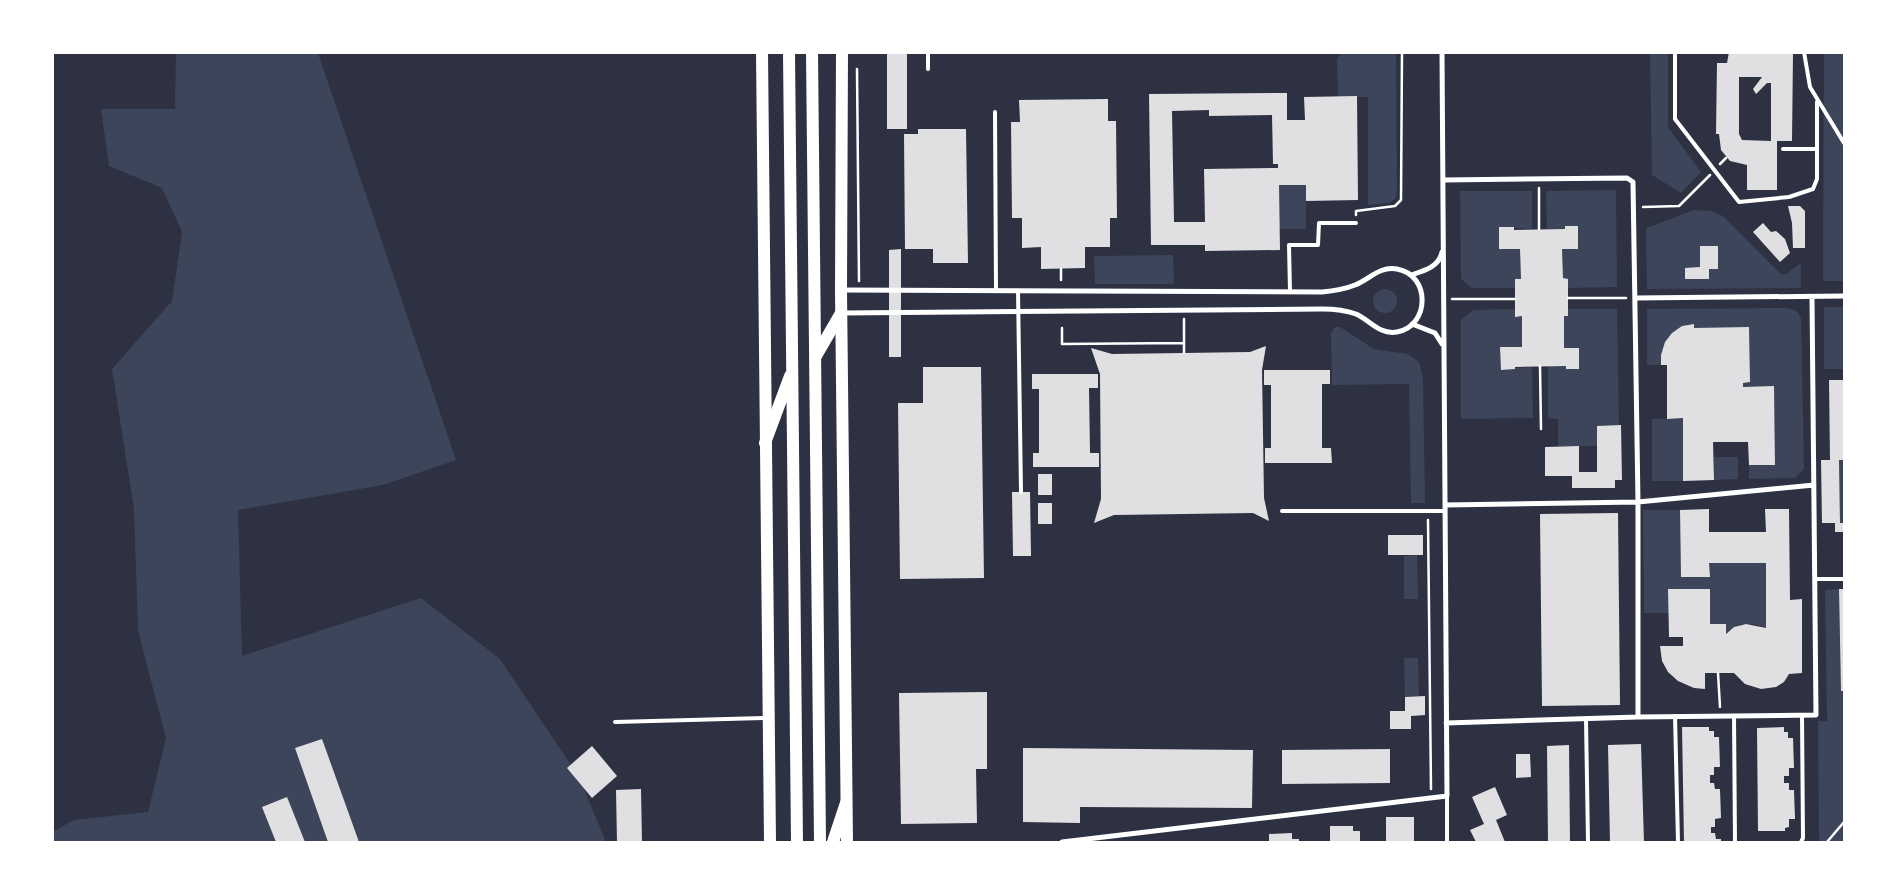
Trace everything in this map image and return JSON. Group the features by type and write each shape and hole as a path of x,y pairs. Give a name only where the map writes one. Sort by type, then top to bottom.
{"main road":[{"path":"762,52 770,842"},
{"path":"789,52 797,842"},
{"path":"812,52 820,842"},
{"path":"842,52 841,313 846,842"},
{"path":"816,356 841,313"},
{"path":"765,443 793,369"},
{"path":"833,842 846,803"}],"street":[{"path":"1062,842 1447,796 1442,52"},
{"path":"1443,180 1627,178 1632,180 1634,185 1638,502 1638,717"},
{"path":"1411,275 1434,265 1441,258 1444,244"},
{"path":"841,290 1322,292 1357,284 1375,272 1396,269 1411,275 1420,288 1423,299 1418,316 1412,324 1396,332 1383,331 1356,314 1333,309 841,313"},
{"path":"1636,298 1844,296"},
{"path":"1446,723 1675,716 1816,715 1812,297"},
{"path":"1412,324 1436,333 1441,340 1444,355"},
{"path":"1445,508 1638,502 1814,484"}],"lane":[{"path":"928,52 928,69"},
{"path":"1675,52 1675,119 1739,202 1789,197 1809,192 1815,186 1817,179 1817,102"},
{"path":"1804,52 1807,77 1817,102 1844,142"},
{"path":"995,112 996,291"},
{"path":"1783,150 1817,149"},
{"path":"1290,292 1290,245 1318,245 1319,223 1356,224"},
{"path":"1018,291 1021,492"},
{"path":"1282,511 1427,511 1445,508"},
{"path":"1815,579 1844,579"},
{"path":"1801,842 1803,838 1802,715"},
{"path":"1675,716 1678,842"},
{"path":"1734,716 1735,842"},
{"path":"615,722 769,718"},
{"path":"1586,720 1588,842"},
{"path":"1447,796 1447,842"}],"path":[{"path":"1356,224 1356,211 1391,207 1398,205 1402,200 1402,52"},
{"path":"857,62 859,290"},
{"path":"1539,179 1539,229"},
{"path":"1634,207 1679,206 1693,192"},
{"path":"1061,269 1061,280"},
{"path":"1568,298 1636,298"},
{"path":"1444,299 1515,299"},
{"path":"1184,310 1184,353"},
{"path":"1062,328 1062,344 1184,343"},
{"path":"1540,366 1541,429"},
{"path":"1427,511 1431,798"},
{"path":"1718,673 1720,716"},
{"path":"1827,842 1844,822"}],"shaded area":[{"path":"176,53 318,53 456,460 383,485 238,510 242,656 421,598 500,659 579,777 606,842 53,842 52,832 74,820 148,812 166,738 138,631 134,509 112,369 172,301 182,232 162,188 109,166 101,109 175,109"},
{"path":"1343,53 1396,53 1397,192 1395,199 1389,203 1368,205 1368,97 1338,97 1337,58"},
{"path":"1650,53 1668,53 1668,127 1701,172 1681,193 1652,175"},
{"path":"1824,53 1844,53 1844,281 1823,281"},
{"path":"1279,185 1306,185 1306,229 1279,229"},
{"path":"1616,190 1617,287 1568,288 1567,279 1563,278 1562,249 1578,249 1565,226 1565,229 1547,229 1546,191"},
{"path":"1460,191 1532,191 1532,229 1500,227 1520,249 1521,279 1515,279 1515,288 1472,288 1461,279"},
{"path":"1694,210 1711,211 1723,216 1781,274 1786,274 1801,263 1801,288 1647,289 1646,228"},
{"path":"1173,255 1174,284 1095,284 1094,256"},
{"path":"1385,289 1393,293 1397,301 1393,309 1385,313 1377,309 1373,301 1377,293"},
{"path":"1824,307 1844,307 1844,369 1824,369"},
{"path":"1788,308 1797,311 1801,318 1804,469 1795,478 1749,479 1749,465 1775,464 1774,387 1743,387 1743,383 1750,382 1749,328 1694,328 1694,324 1686,326 1673,332 1669,337 1663,350 1661,365 1647,365 1647,309"},
{"path":"1515,309 1516,316 1522,316 1522,347 1501,347 1501,369 1532,367 1533,418 1461,419 1461,320 1473,310"},
{"path":"1568,309 1617,309 1619,426 1597,426 1597,446 1558,446 1558,419 1548,418 1548,366 1566,366 1566,369 1579,369 1579,348 1564,348 1564,316 1568,316"},
{"path":"1335,327 1340,327 1374,349 1408,354 1419,362 1423,378 1425,503 1411,503 1409,384 1332,385 1331,333"},
{"path":"1683,418 1683,481 1652,481 1652,419"},
{"path":"1714,457 1738,457 1738,479 1714,480"},
{"path":"1839,460 1844,460 1844,523 1840,523"},
{"path":"1643,510 1680,510 1681,577 1709,577 1709,563 1766,563 1766,628 1744,624 1734,627 1726,634 1726,624 1710,624 1709,589 1669,589 1669,613 1644,613"},
{"path":"1417,555 1418,599 1404,599 1404,556"},
{"path":"1839,589 1841,691 1844,691 1844,840 1843,842 1819,842 1818,721 1827,721 1825,590"},
{"path":"1404,658 1418,658 1419,696 1405,697"}],"building":[{"path":"887,52 907,52 907,129 887,129"},
{"path":"1729,52 1793,54 1792,141 1777,141 1777,190 1747,190 1747,165 1730,161 1721,150 1719,134 1716,134 1717,63 1727,63","holes":["1739,77 1762,77 1753,89 1756,94 1767,83 1771,83 1771,141 1742,140 1739,134"]},
{"path":"1287,93 1287,120 1305,120 1304,97 1357,96 1358,200 1306,201 1306,185 1279,185 1280,250 1205,251 1205,245 1151,245 1149,94","holes":["1209,110 1209,116 1272,115 1273,164 1278,164 1278,168 1204,169 1205,222 1174,222 1172,111"]},
{"path":"1108,99 1108,121 1116,121 1117,218 1110,218 1110,247 1085,247 1085,268 1041,269 1041,247 1022,248 1022,218 1012,218 1011,122 1020,122 1019,100"},
{"path":"918,129 966,129 968,263 933,263 933,249 905,249 904,134 918,134"},
{"path":"1788,206 1800,206 1805,211 1805,248 1793,248 1792,223"},
{"path":"1763,223 1771,232 1776,231 1785,239 1790,253 1780,262 1753,232"},
{"path":"1565,226 1578,226 1578,249 1562,249 1563,278 1568,279 1568,316 1564,316 1564,348 1579,348 1579,369 1566,369 1566,366 1515,367 1515,369 1501,370 1500,347 1522,347 1522,316 1515,317 1515,279 1521,279 1520,249 1499,249 1499,227 1514,227 1514,230 1565,229"},
{"path":"1700,246 1718,246 1718,269 1709,269 1709,279 1685,279 1685,268 1700,267"},
{"path":"901,249 901,357 889,357 889,250"},
{"path":"1694,324 1694,328 1749,327 1750,382 1743,383 1743,387 1774,386 1775,465 1749,465 1748,442 1713,442 1714,480 1683,481 1683,418 1667,419 1667,365 1661,365 1661,355 1665,342 1672,333 1682,326"},
{"path":"1266,346 1262,370 1264,498 1269,521 1253,513 1114,515 1094,523 1101,499 1100,374 1091,348 1112,354 1250,352"},
{"path":"923,367 981,367 984,578 900,579 898,403 923,403"},
{"path":"1264,370 1330,370 1330,384 1322,384 1322,448 1331,448 1332,463 1265,463 1265,448 1271,448 1271,385 1264,385"},
{"path":"1032,374 1098,374 1098,388 1089,388 1090,453 1099,453 1099,467 1033,467 1033,453 1039,453 1039,389 1032,389"},
{"path":"1829,380 1844,380 1844,460 1839,460 1840,523 1844,523 1844,532 1835,532 1835,523 1822,523 1821,460 1830,460"},
{"path":"1621,425 1622,480 1615,480 1615,488 1572,488 1572,476 1545,476 1545,447 1579,446 1579,472 1597,472 1597,426"},
{"path":"1038,474 1052,474 1052,495 1038,495"},
{"path":"1012,492 1030,492 1031,556 1013,556"},
{"path":"1038,503 1052,503 1052,524 1038,524"},
{"path":"1709,509 1709,532 1766,532 1765,509 1789,509 1790,600 1802,599 1802,673 1789,674 1784,682 1776,687 1761,689 1745,684 1734,673 1705,673 1705,689 1694,688 1678,681 1668,672 1662,661 1660,646 1683,646 1683,637 1669,637 1668,589 1710,589 1710,624 1726,624 1726,634 1734,627 1746,624 1766,628 1766,563 1709,563 1710,577 1681,577 1680,510"},
{"path":"1618,513 1620,705 1542,706 1540,514"},
{"path":"1388,535 1423,535 1423,555 1388,555"},
{"path":"1839,589 1844,589 1844,691 1841,691"},
{"path":"987,692 987,769 976,769 977,823 901,824 899,693"},
{"path":"1425,696 1425,715 1411,716 1411,729 1390,729 1390,711 1405,711 1405,697"},
{"path":"1682,727 1709,727 1709,731 1714,731 1714,737 1719,737 1720,767 1714,767 1714,775 1710,775 1710,783 1714,783 1715,789 1720,789 1721,818 1715,819 1715,827 1711,827 1711,833 1715,833 1716,839 1721,839 1721,842 1684,842"},
{"path":"1784,727 1784,732 1788,732 1788,738 1793,738 1794,768 1789,768 1789,776 1784,776 1784,783 1789,783 1789,790 1794,790 1795,819 1789,819 1789,827 1785,828 1785,831 1758,831 1757,728"},
{"path":"322,739 359,842 328,842 295,748"},
{"path":"1641,744 1644,842 1610,842 1608,745"},
{"path":"1569,745 1570,842 1548,842 1547,746"},
{"path":"592,746 617,776 592,798 567,768"},
{"path":"1023,748 1253,750 1252,808 1080,807 1080,823 1023,822"},
{"path":"1390,749 1390,783 1282,784 1282,750"},
{"path":"1516,754 1530,754 1531,777 1516,778"},
{"path":"1495,787 1507,815 1496,820 1505,842 1476,842 1470,830 1484,824 1472,797"},
{"path":"641,789 642,842 617,842 616,790"},
{"path":"287,797 305,842 276,842 262,807"},
{"path":"1386,817 1414,817 1414,842 1386,842"},
{"path":"1330,826 1353,826 1353,831 1360,831 1360,842 1330,842"},
{"path":"1292,833 1292,839 1299,839 1299,842 1269,842 1269,834"}]}
